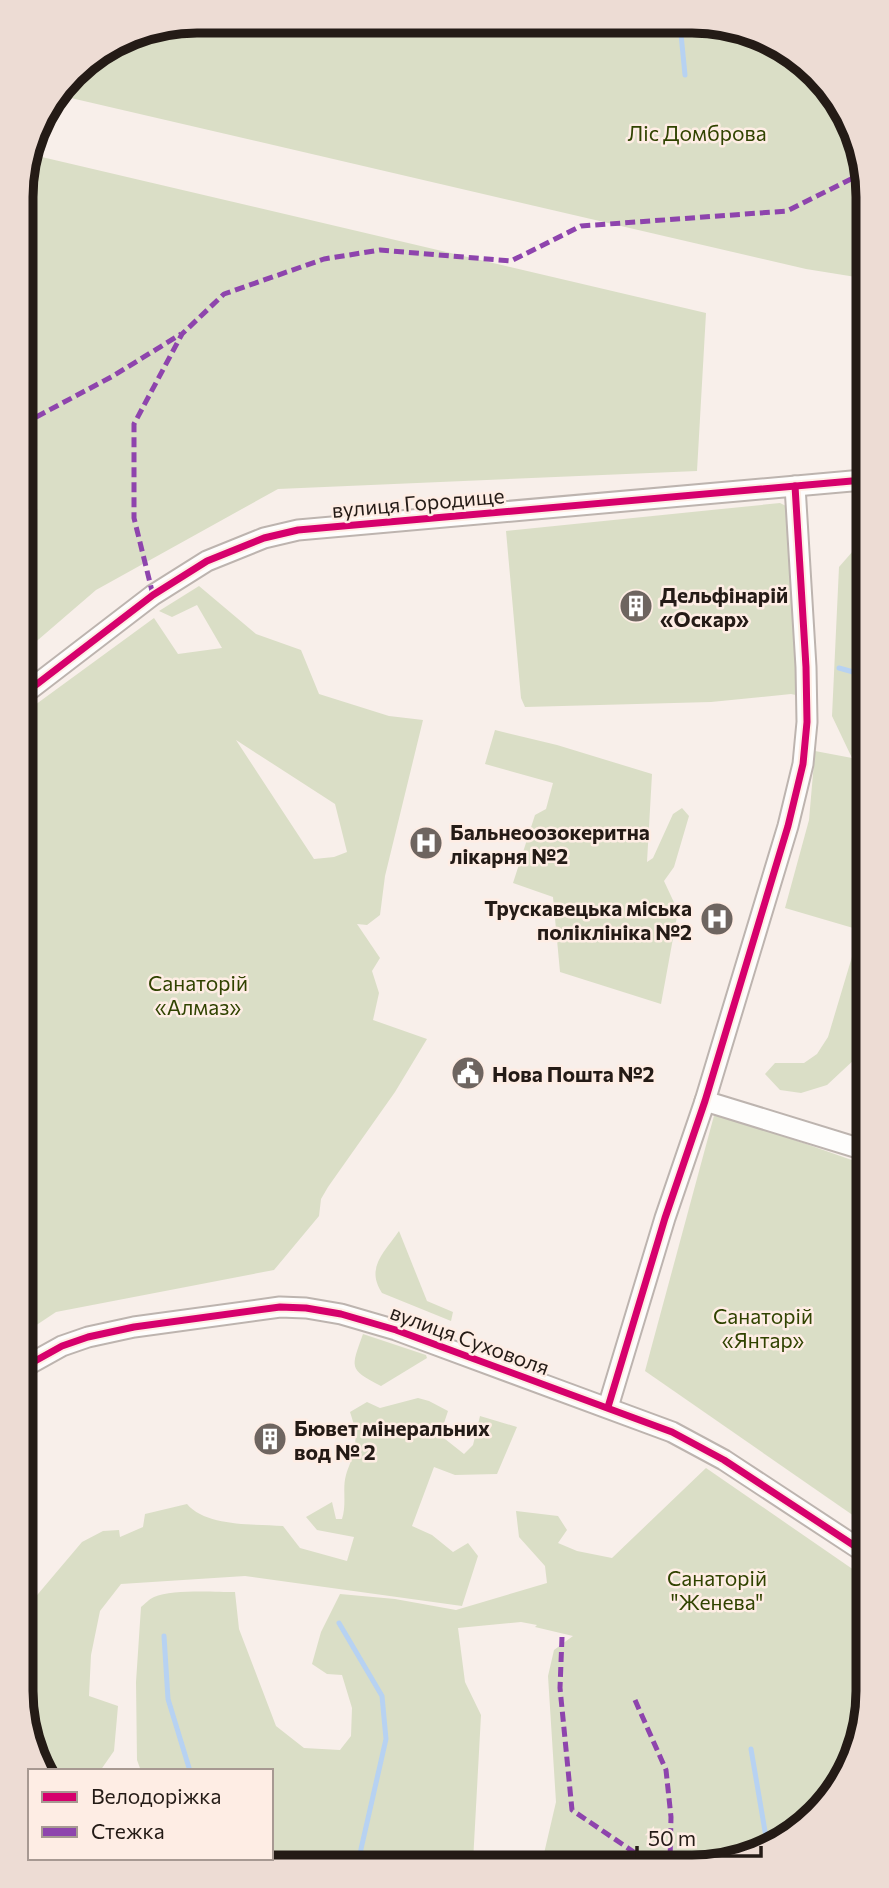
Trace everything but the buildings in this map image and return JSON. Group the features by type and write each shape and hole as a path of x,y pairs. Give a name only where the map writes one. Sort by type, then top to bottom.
{"street":[{"name":"вулиця Городище","path":"34,687 153,595 206,561 264,538 298,530 856,481"},
{"path":"608,1407 665,1218 705,1101 788,826 803,764 807,722 806,667 795,486"},
{"path":"705,1101 855,1147"},
{"name":"вулиця Суховоля","path":"33,1362 62,1346 134,1327 260,1309 306,1308 341,1314 396,1330 672,1432 701,1446 855,1546"}],"green space":[{"name":"Ліс Домброва","path":"691,33 723,36 774,55 808,81 834,116 843,135 854,176 856,277 806,269 68,97 89,74 115,55 145,42 176,35"},
{"path":"39,156 706,313 697,471 278,489 96,590 34,644 34,187"},
{"path":"780,503 788,507 805,697 791,694 711,702 525,707 521,698 506,531"},
{"path":"856,549 856,929 785,908 809,820 815,751 852,758 832,716 839,567"},
{"name":"Санаторій «Алмаз»","path":"199,586 256,634 301,650 319,694 389,716 423,720 385,876 380,915 367,925 357,924 380,958 372,971 379,993 373,1020 427,1039 395,1092 328,1187 321,1199 319,1216 274,1270 56,1312 33,1327 34,706 154,618 178,654 222,648 197,605 172,617 159,611","holes":["236,740 335,804 347,852 334,857 314,859"]},
{"path":"495,730 557,745 652,774 647,862 653,858 673,814 682,808 689,816 674,867 664,881 678,911 661,1004 560,972 553,897 513,883 535,815 546,809 553,783 485,764"},
{"path":"856,945 855,1058 827,1085 801,1093 780,1090 765,1074 775,1063 804,1063 817,1054 828,1037"},
{"name":"Санаторій «Янтар»","path":"715,1112 855,1161 855,1517 645,1371"},
{"path":"399,1231 427,1301 453,1312 451,1321 382,1293 377,1284 376,1267"},
{"path":"363,1334 426,1355 427,1358 381,1386 363,1375 355,1366"},
{"path":"418,1398 448,1411 440,1435 464,1454 473,1445 480,1416 517,1427 497,1474 455,1475 434,1467 412,1526 432,1535 453,1552 468,1543 478,1556 462,1606 245,1576 121,1584 100,1611 91,1655 89,1696 118,1706 114,1751 101,1769 54,1769 39,1733 35,1712 33,1600 82,1542 103,1531 119,1530 120,1537 143,1527 145,1514 187,1504 195,1511 218,1521 283,1526 300,1548 347,1561 354,1537 317,1530 306,1517 332,1502 336,1519 342,1519 346,1473 355,1441 350,1412 367,1402 380,1408"},
{"name":"Санаторій \"Женева\"","path":"706,1468 855,1571 855,1701 850,1733 834,1772 822,1790 808,1807 774,1833 734,1849 713,1853 544,1855 556,1802 548,1676 554,1650 573,1636 521,1622 458,1628 465,1682 481,1715 473,1855 273,1855 273,1769 140,1769 137,1760 136,1682 141,1607 154,1597 194,1591 235,1592 239,1629 276,1726 304,1748 340,1750 351,1736 352,1708 342,1675 327,1674 312,1664 321,1632 340,1594 395,1599 456,1610 547,1583 545,1566 519,1537 516,1511 558,1516 567,1530 558,1543 577,1551 612,1558"}],"waterway":[{"path":"681,33 685,75"},
{"path":"839,668 856,673"},
{"path":"339,1623 382,1696 386,1739 361,1855"},
{"path":"164,1636 168,1699 189,1769"},
{"path":"751,1749 766,1837"}],"marked path":[{"path":"153,595 134,518 134,424 182,334 224,294 324,259 380,250 511,261 581,226 787,211 854,177"},
{"path":"34,418 113,376 181,334"},
{"path":"562,1637 560,1688 572,1810 638,1855"},
{"path":"635,1700 666,1770 671,1817 670,1855"}],"cycle path":[{"path":"34,687 153,595 207,561 264,538 298,530 856,481"},
{"path":"608,1407 665,1218 705,1101 788,826 803,764 807,722 806,667 795,486"},
{"path":"33,1362 62,1346 134,1327 280,1307 341,1314 396,1330 672,1432 724,1460 855,1546"}],"place":[{"name":"Дельфінарій «Оскар»","path":"636,606"},
{"name":"Бальнеоозокеритна лікарня №2","path":"426,843"},
{"name":"Трускавецька міська поліклініка №2","path":"717,919"},
{"name":"Нова Пошта №2","path":"468,1073"},
{"name":"Бювет мінеральних вод № 2","path":"270,1439"}]}
